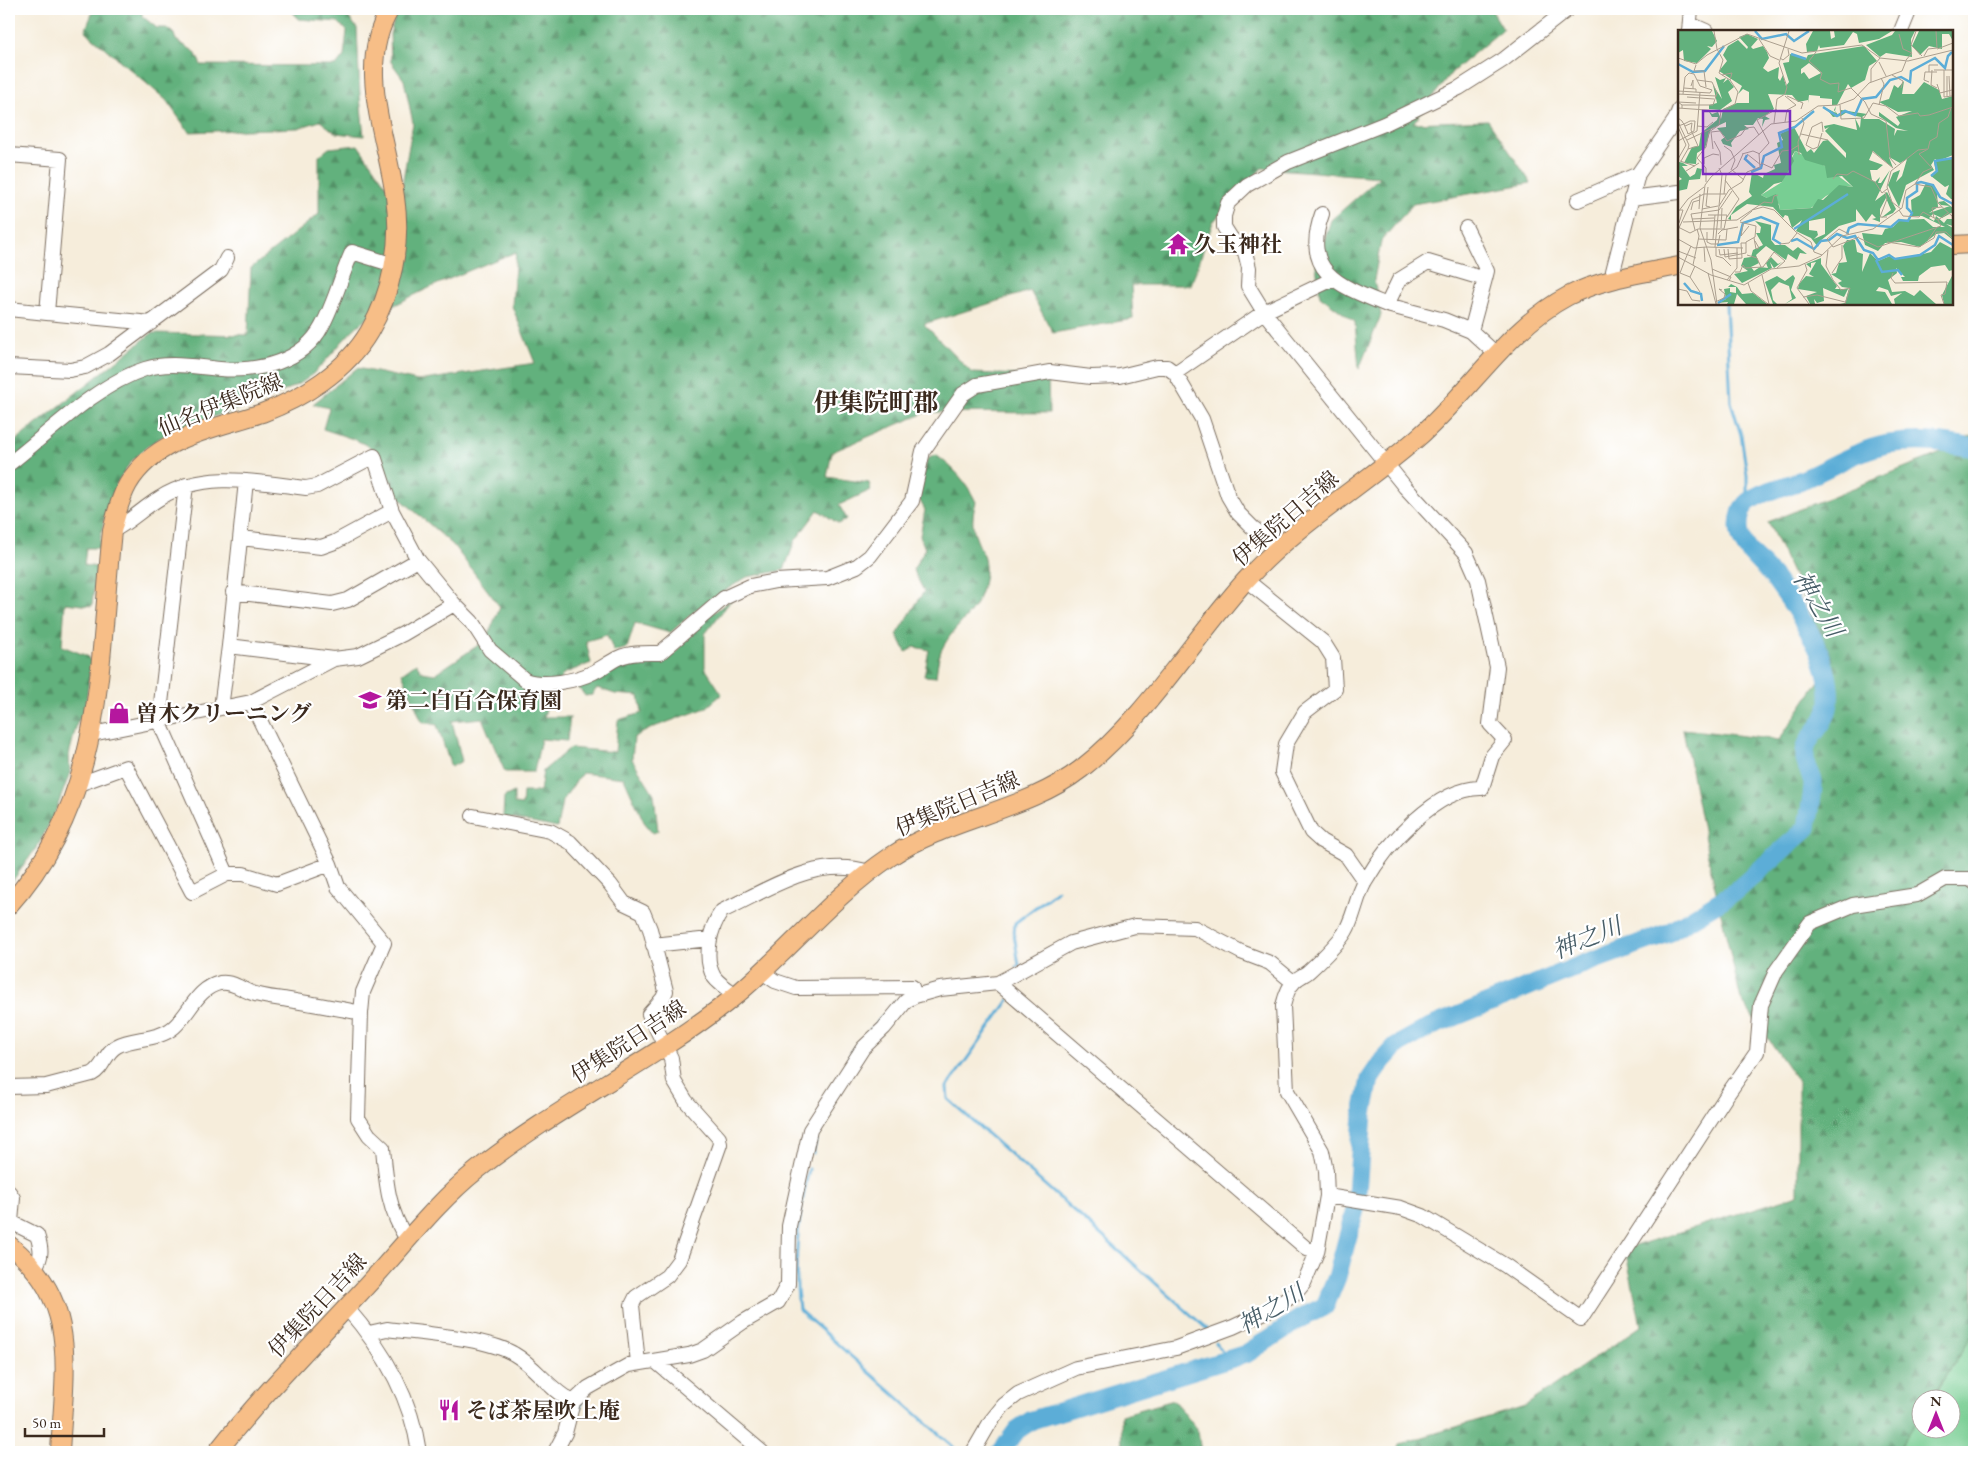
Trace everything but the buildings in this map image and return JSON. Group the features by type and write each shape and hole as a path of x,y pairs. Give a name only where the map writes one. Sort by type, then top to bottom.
{"main road":[{"name":"仙名伊集院線","path":"9,905 59,833 79,784 92,734 102,661 112,531 128,484 143,466 162,450 194,434 281,405 299,396 336,371 355,352 369,333 382,306 394,265 397,226 395,197 378,116 374,79 376,47 385,10"},
{"path":"1953,245 1974,244"},
{"name":"伊集院日吉線","path":"218,1452 256,1403 407,1239 452,1193 489,1161 561,1112 666,1046 736,995 869,872 918,840 1028,797 1078,772 1141,709 1246,580 1279,547 1312,518 1387,464 1448,410 1497,355 1544,312 1582,289 1678,266"},
{"path":"9,1244 34,1268 52,1294 62,1322 66,1351 60,1452"}],"street":[{"path":"973,1452 991,1421 1004,1405 1018,1394 1076,1368 1176,1348 1265,1312 1294,1295 1304,1282 1317,1252 1331,1197 1322,1151 1292,1103 1285,1080 1283,1006 1293,982 1309,971 1342,937 1365,882 1387,849 1403,832 1437,803 1470,788 1482,788 1492,756 1505,740 1490,724 1497,667 1474,571 1466,553 1405,487 1264,312 1248,286 1250,268 1245,252 1231,238 1224,227 1224,216 1228,203 1247,184 1288,162 1384,124 1460,88 1503,60 1568,9"},
{"path":"1690,28 1691,9"},
{"path":"1902,30 1910,9"},
{"path":"1614,281 1613,271 1638,174 1675,120 1678,112"},
{"path":"9,155 60,159 47,313"},
{"path":"1578,200 1638,174"},
{"path":"1631,198 1678,192"},
{"path":"1322,214 1317,228 1315,243 1318,262 1333,279 1341,285 1387,304 1444,320 1471,331 1497,355"},
{"path":"1466,228 1487,271 1471,331"},
{"path":"9,464 94,396 145,369 169,364 236,370 260,369 281,362 301,350 322,328 352,252 394,265"},
{"path":"9,368 70,370 85,367 109,354 221,270 227,258"},
{"path":"1387,304 1400,280 1428,262 1485,279"},
{"path":"1175,373 1264,312 1333,279"},
{"path":"9,309 151,323"},
{"path":"112,531 128,523 160,498 186,485 216,479 246,480 306,488 317,486 374,456 392,511 418,560 454,604 472,622 490,650 525,680 532,683 568,680 593,673 618,658 634,653 660,653 724,598 750,586 776,581 809,581 827,578 857,566 870,556 912,501 923,451 963,394 977,385 1050,372 1091,377 1120,376 1167,367 1175,373 1202,419 1228,496 1253,528 1279,547"},
{"path":"221,708 246,480"},
{"path":"186,485 159,721 227,874"},
{"path":"241,538 321,547 335,542 392,511"},
{"path":"233,592 332,604 348,600 418,560"},
{"path":"1246,580 1323,642 1333,658 1335,689 1305,712 1286,744 1282,772 1311,832 1346,855 1365,882"},
{"path":"229,646 334,660 358,656 403,634 454,604"},
{"path":"92,734 251,702 334,660"},
{"path":"251,702 330,864 338,887 384,942 366,982 360,1013 358,1118 369,1135 383,1148 387,1192 392,1212 407,1239"},
{"path":"79,784 126,767 192,892 227,874 243,874 277,884 330,864"},
{"path":"473,816 550,831 570,842 610,884 624,903 643,912 650,929 666,991 664,998 649,1014 671,1058 674,1081 686,1101 715,1133 720,1144 679,1260 667,1276 636,1297 632,1305 638,1363"},
{"path":"736,995 715,978 711,961 710,939 722,912 803,872 856,868 869,872"},
{"path":"1331,1197 1401,1208 1423,1216 1506,1266 1581,1319 1757,1052 1761,1005 1776,971 1810,923 1853,905 1917,895 1945,879 1970,879 1974,882"},
{"path":"555,1452 565,1433 573,1402 588,1388 638,1363 656,1362 703,1350 743,1322 772,1307 784,1294 788,1284 789,1226 810,1130 863,1048 884,1028 914,993 998,983 1071,942 1135,926 1195,928 1241,952 1270,963 1293,982"},
{"path":"653,945 710,939"},
{"path":"762,972 775,981 796,988 912,987 914,993"},
{"path":"9,1087 46,1086 98,1071 111,1051 117,1046 165,1033 174,1027 201,993 212,985 231,983 254,994 360,1013"},
{"path":"998,983 1308,1249 1317,1252"},
{"path":"9,1192 13,1198 11,1222 37,1235 41,1245 40,1260 34,1268"},
{"path":"346,1307 369,1332 402,1391 416,1435 419,1452"},
{"path":"369,1332 386,1329 502,1348 525,1361 553,1390 573,1402"},
{"path":"656,1362 762,1452"}],"green space":[{"path":"94,9 142,9 142,16 157,28 166,28 173,32 176,40 195,52 201,65 336,66 344,56 347,31 338,22 298,19 293,12 297,9 338,9 346,14 357,28 364,136 336,133 320,121 298,128 189,132 166,100 85,31"},
{"path":"397,9 1491,9 1503,29 1452,72 1413,123 1488,120 1531,183 1413,204 1381,241 1374,280 1381,315 1359,369 1355,322 1320,296 1316,265 1331,220 1380,177 1262,168 1213,222 1191,285 1131,285 1133,319 1053,333 1030,291 924,324 972,373 1048,376 1049,413 927,412 832,452 827,477 869,483 871,490 839,505 847,519 839,524 818,510 795,541 784,570 747,577 703,604 670,633 635,623 627,648 614,652 607,635 586,641 591,663 563,674 546,708 544,717 570,717 567,741 541,739 534,772 505,772 482,718 452,721 462,761 451,767 437,725 422,722 402,673 416,663 422,672 435,674 486,640 500,607 453,545 394,493 378,451 356,440 323,429 329,408 313,404 357,368 418,381 535,363 512,306 516,252 425,290 373,315 361,323 317,370 302,382 266,399 172,432 146,447 125,470 109,502 99,548 86,548 84,565 96,567 92,606 65,603 62,646 87,656 91,662 85,711 77,723 69,755 70,773 56,810 39,844 9,886 9,446 152,333 248,335 251,268 319,214 319,156 329,148 358,145 388,188 402,185 413,123 404,80 391,62 390,34"},
{"path":"1974,434 1974,1332 1938,1388 1910,1388 1910,1432 1897,1452 1397,1452 1400,1444 1525,1406 1641,1326 1625,1249 1798,1195 1798,1081 1741,1000 1710,866 1683,729 1779,740 1833,660 1768,522 1941,453"},
{"path":"936,455 959,476 976,502 973,526 984,559 985,568 981,593 971,611 953,632 941,651 936,677 924,676 929,650 914,647 906,652 897,635 924,591 913,570 925,549 920,536 925,510 919,499 927,459"},
{"path":"732,599 705,634 705,668 722,694 706,708 654,727 634,737 632,759 654,794 658,831 653,833 644,822 624,778 582,773 562,801 557,828 503,817 504,797 514,792 514,804 522,805 523,792 540,792 543,771 570,748 615,752 618,720 642,713 639,696 615,694 597,688 592,695 585,696 580,689 572,684 619,663 662,661 675,653 705,619"},
{"path":"1974,1332 1974,1452 1897,1452 1910,1432 1910,1438 1960,1438 1960,1388 1938,1388"},
{"path":"1174,1400 1198,1431 1201,1452 1122,1452 1121,1415"}],"waterway":[{"path":"1726,305 1731,402 1741,435 1747,475 1747,502"},
{"name":"神之川","path":"1001,1452 1017,1430 1032,1420 1246,1354 1301,1318 1325,1306 1337,1277 1356,1206 1363,1114 1370,1079 1383,1060 1396,1046 1430,1027 1581,965 1668,933 1736,891 1807,828 1813,782 1806,764 1805,751 1808,742 1823,721 1828,706 1829,690 1825,667 1802,619 1789,599 1771,574 1753,556 1743,542 1739,526 1743,509 1748,502 1759,495 1797,482 1853,455 1876,447 1899,442 1921,441 1974,448"},
{"path":"1017,967 1019,965 1014,934 1015,923 1058,890"},
{"path":"849,1058 854,1048 898,1000"},
{"path":"1009,1000 947,1087 948,1099 1207,1329"},
{"path":"813,1153 817,1136"},
{"path":"809,1169 798,1239 796,1274 799,1310 959,1452"},
{"path":"1216,1343 1228,1360"},
{"path":"574,1423 583,1400"}],"place":[{"name":"久玉神社","path":"1178,244"},
{"name":"第二白百合保育園","path":"370,700"},
{"name":"曽木クリーニング","path":"119,713"},
{"name":"そば茶屋吹上庵","path":"449,1410"}],"district":[{"name":"伊集院町郡","path":"876,402"}]}
